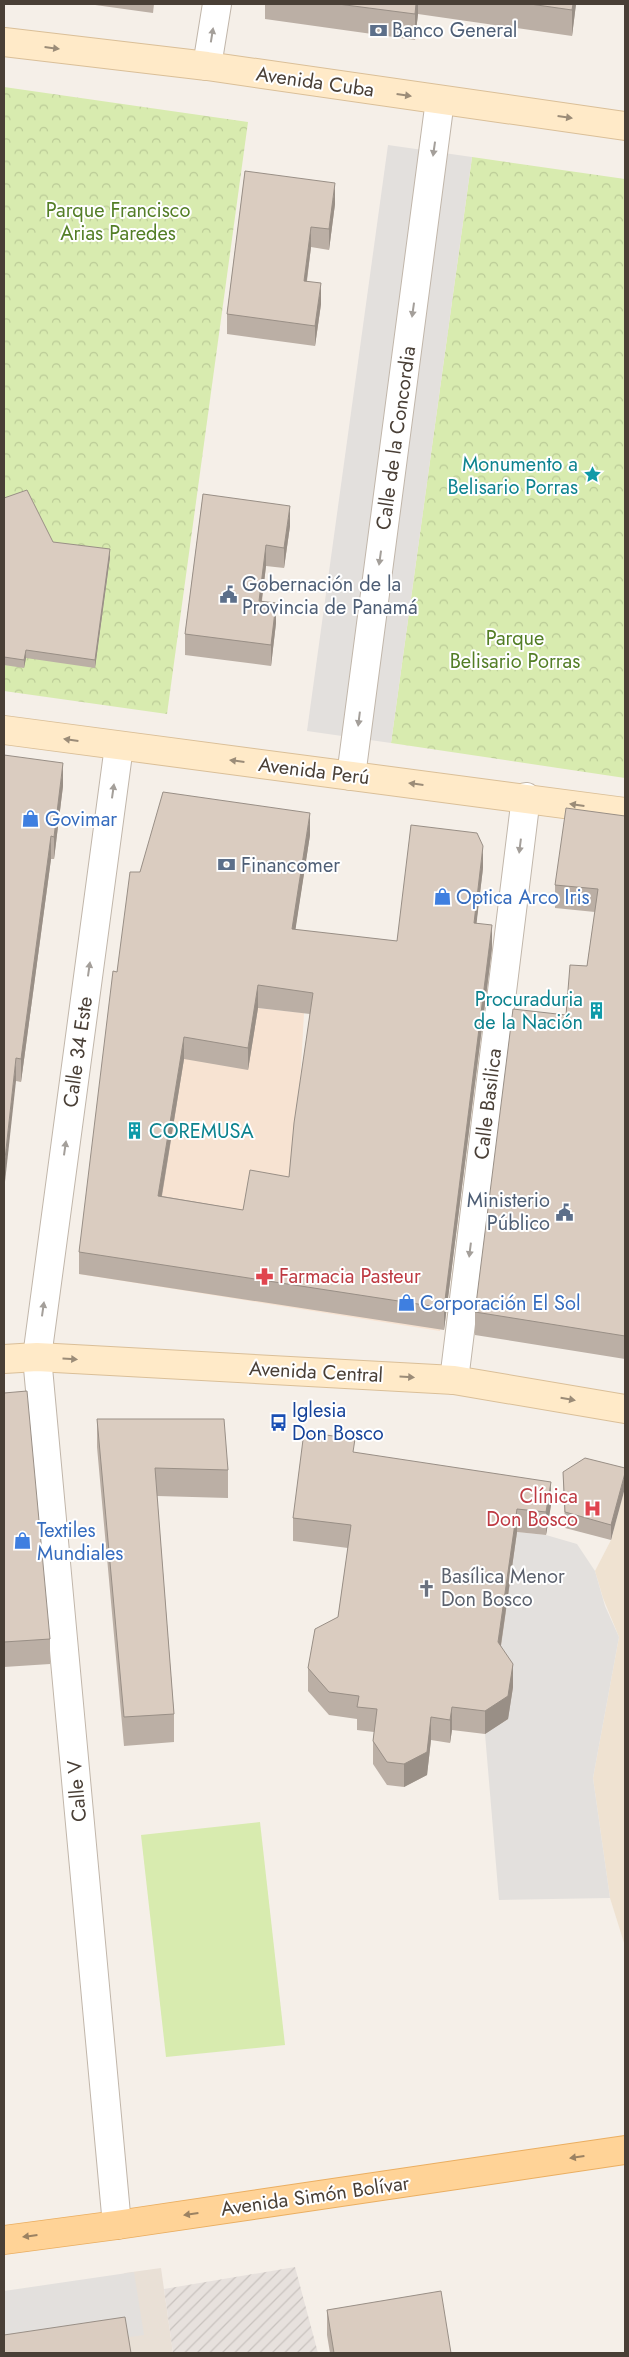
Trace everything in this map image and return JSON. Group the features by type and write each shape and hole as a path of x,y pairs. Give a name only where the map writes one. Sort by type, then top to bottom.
{"main road":[{"name":"Avenida Cuba","path":"4,42 207,66 625,126"},
{"name":"Avenida Perú","path":"4,730 526,797 625,812"},
{"name":"Avenida Central","path":"4,1359 36,1357 454,1380 625,1409"},
{"name":"Avenida Simón Bolívar","path":"4,2240 625,2150"}],"street":[{"path":"207,66 217,4"},
{"name":"Calle de la Concordia","path":"351,776 440,100"},
{"name":"Calle 34 Este","path":"36,1357 119,746"},
{"name":"Calle Basilica","path":"454,1380 526,797"},
{"name":"Calle V","path":"36,1357 117,2225"}],"shaded area":[{"path":"388,145 472,157 391,743 307,731"},
{"path":"113,993 304,1013 298,1121 460,1176 440,1331 79,1274"},
{"path":"625,1488 625,1946 610,1898 593,1778 619,1637 603,1598 595,1571 611,1540"},
{"path":"517,1532 546,1535 577,1544 595,1571 605,1606 619,1637 593,1778 610,1898 499,1900 485,1734 508,1719 498,1665"},
{"path":"295,2267 318,2353 173,2353 164,2289"},
{"path":"161,2268 173,2353 4,2353 125,2273"},
{"path":"134,2272 144,2335 19,2353 4,2353 4,2291"}],"green space":[{"name":"Parque Francisco Arias Paredes","path":"4,87 248,122 167,714 4,691"},
{"name":"Parque Belisario Porras","path":"472,157 625,179 625,778 391,743"},
{"path":"260,1822 285,2045 166,2057 141,1835"}],"building":[{"path":"338,4 416,4 415,14"},
{"path":"530,4 573,4 572,10"},
{"path":"245,171 335,183 329,229 311,227 304,281 321,283 315,326 227,314"},
{"path":"27,490 53,542 110,549 95,660 26,650 24,660 4,657 4,498"},
{"name":"Gobernación de la Provincia de Panamá","path":"203,494 290,506 284,548 266,545 259,601 276,603 271,645 185,634"},
{"path":"4,755 63,763 54,837 51,836 21,1059 16,1058 4,1168"},
{"path":"163,792 310,813 292,929 397,941 411,825 477,833 483,846 474,923 492,925 444,1308 79,1252 113,971 117,972 130,872 140,872","holes":["258,985 313,993 294,1123 289,1177 250,1170 243,1210 158,1196 184,1037 248,1048"]},
{"path":"566,808 625,816 625,1336 475,1312 513,1009 566,1015 570,965 587,966 598,889 555,885"},
{"name":"Textiles Mundiales","path":"27,1391 50,1639 4,1642 4,1393"},
{"path":"97,1419 224,1419 228,1470 155,1468 174,1714 124,1717"},
{"name":"Basílica Menor Don Bosco","path":"304,1432 355,1439 353,1452 551,1482 546,1512 517,1509 498,1642 513,1664 508,1696 485,1711 452,1707 450,1720 431,1717 427,1752 404,1764 387,1762 373,1741 377,1709 357,1707 359,1696 329,1692 308,1668 315,1629 338,1617 351,1525 293,1518"},
{"name":"Clínica Don Bosco","path":"585,1458 625,1468 611,1525 565,1512 563,1472"},
{"path":"441,2291 451,2353 334,2353 327,2310"},
{"path":"125,2317 131,2353 4,2353 4,2335"}],"place":[{"name":"Banco General","path":"378,30"},
{"name":"Monumento a Belisario Porras","path":"592,475"},
{"name":"Gobernación de la Provincia de Panamá","path":"228,595"},
{"name":"Govimar","path":"31,819"},
{"name":"Financomer","path":"227,865"},
{"name":"Optica Arco Iris","path":"442,897"},
{"name":"Procuraduria de la Nación","path":"597,1011"},
{"name":"COREMUSA","path":"135,1131"},
{"name":"Ministerio Público","path":"564,1212"},
{"name":"Farmacia Pasteur","path":"265,1276"},
{"name":"Corporación El Sol","path":"406,1303"},
{"name":"Iglesia Don Bosco","path":"278,1422"},
{"name":"Clínica Don Bosco","path":"592,1508"},
{"name":"Textiles Mundiales","path":"23,1541"},
{"name":"Basílica Menor Don Bosco","path":"427,1588"}]}
